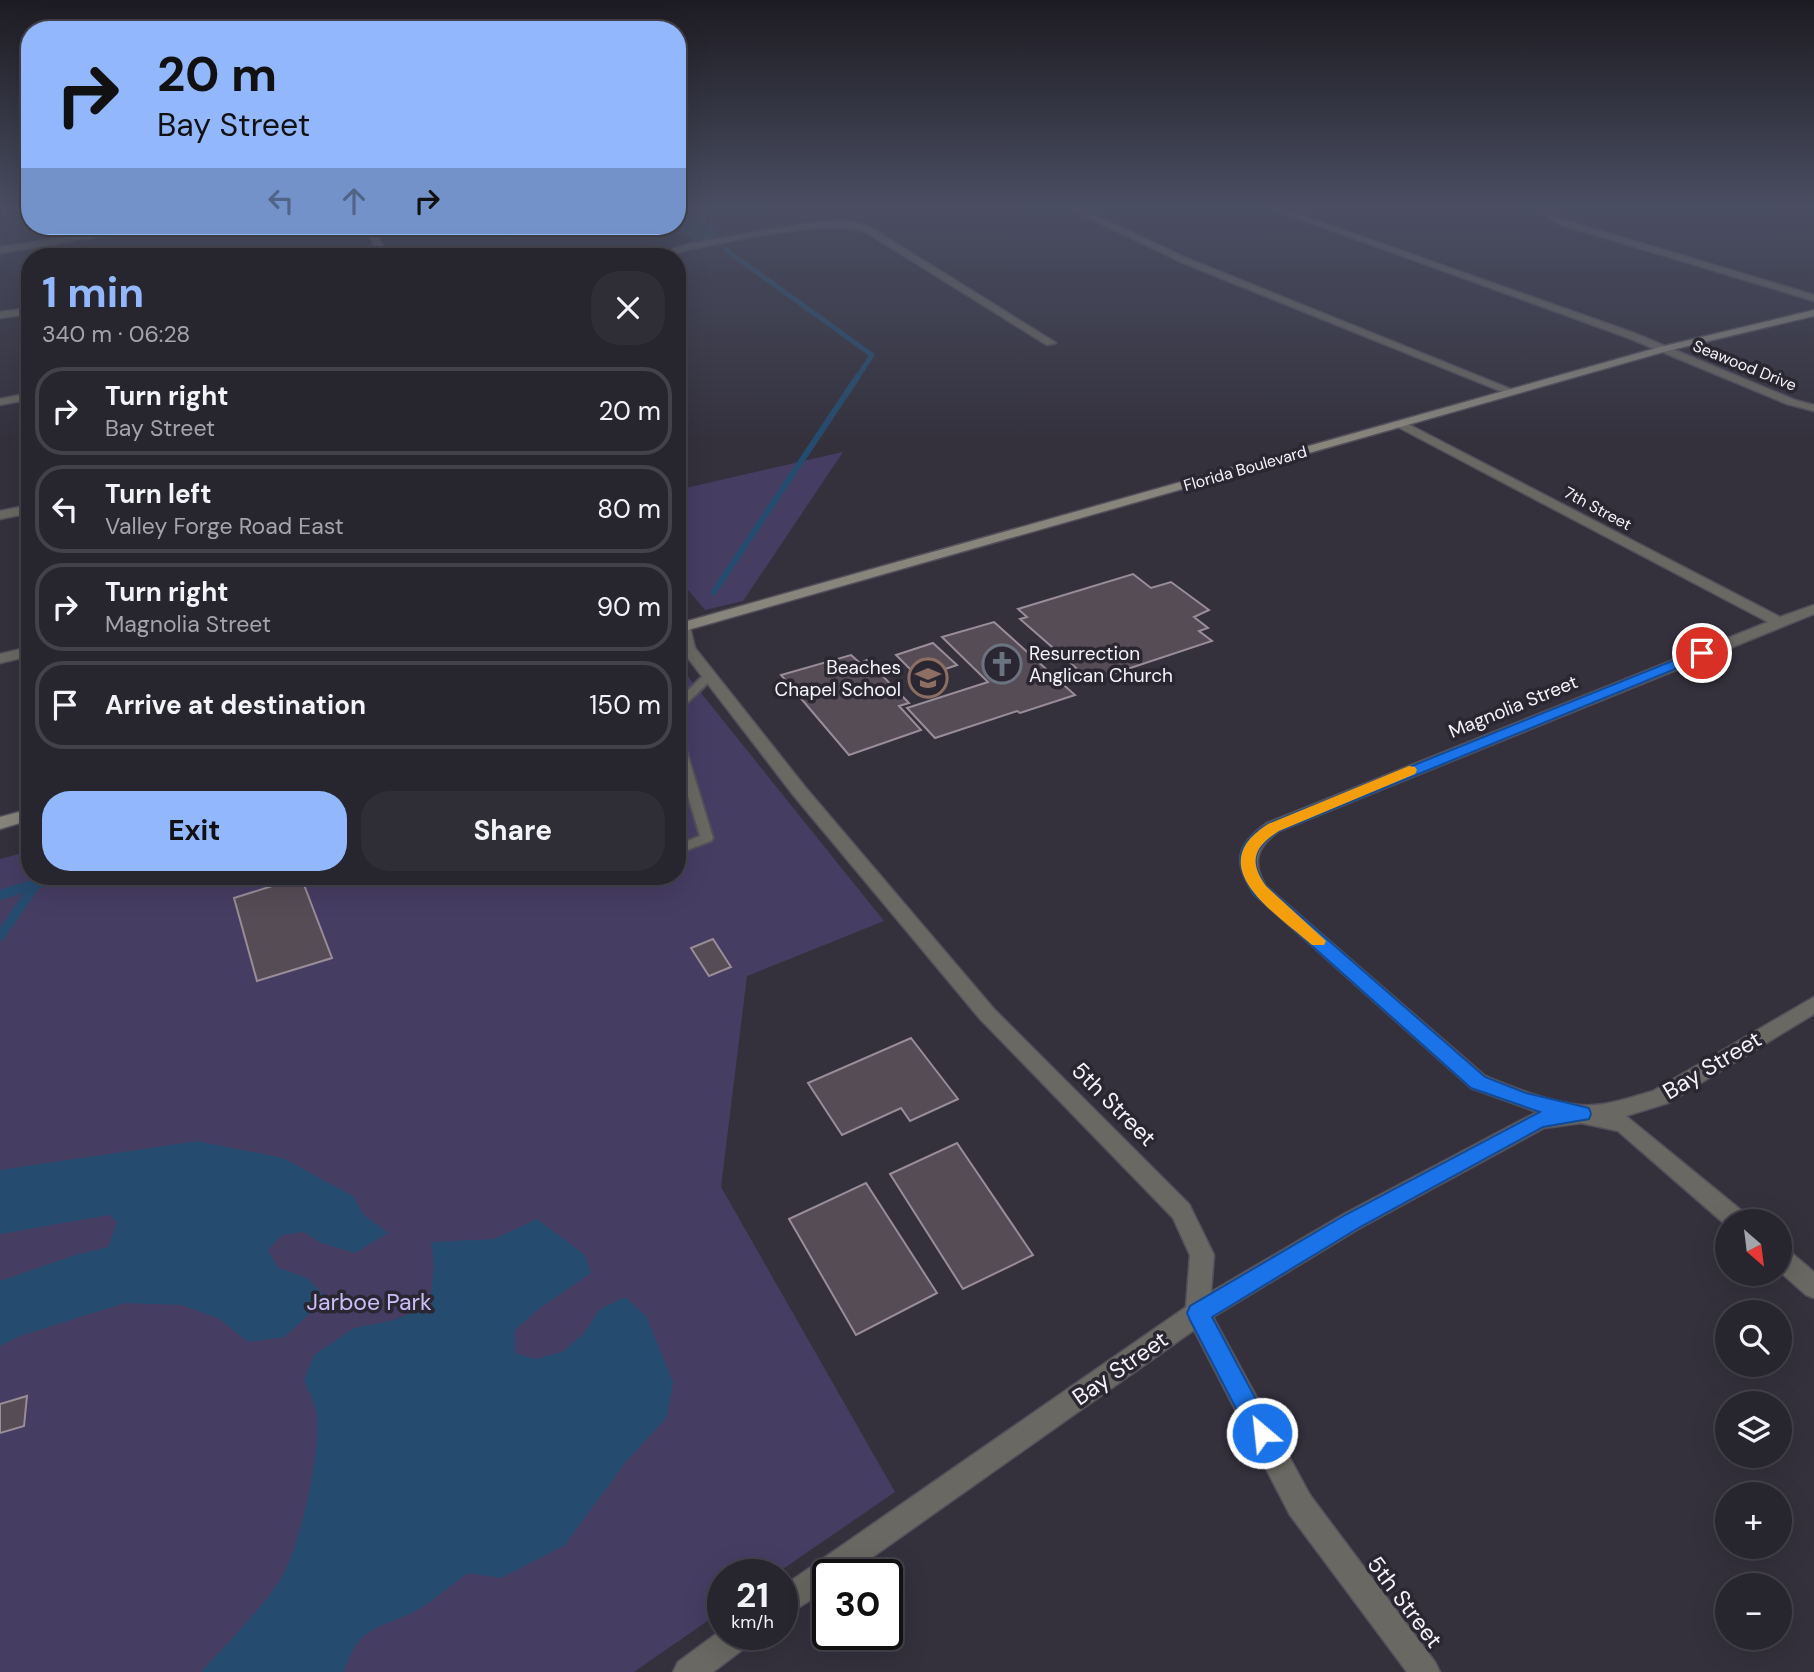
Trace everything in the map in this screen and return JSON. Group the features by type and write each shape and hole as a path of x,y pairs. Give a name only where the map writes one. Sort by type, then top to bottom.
{"street":[{"path":"961,287 1051,343"},
{"path":"1251,287 1511,392"},
{"name":"Seawood Drive","path":"1492,287 1664,349 1791,402 1814,408"},
{"path":"1778,287 1814,298"},
{"path":"0,316 21,312"},
{"name":"Florida Boulevard","path":"686,624 1664,349 1814,313"},
{"path":"0,402 21,398"},
{"name":"7th Street","path":"1401,424 1780,623"},
{"path":"0,515 21,511"},
{"name":"Magnolia Street","path":"1582,1114 1524,1101 1478,1082 1260,890 1251,877 1247,863 1249,850 1258,837 1273,827 1814,609"},
{"name":"5th Street","path":"686,644 800,792 987,1014 1181,1211 1202,1255 1198,1313 1300,1506 1425,1672"},
{"path":"0,659 21,653"},
{"path":"0,823 21,817"},
{"name":"Bay Street","path":"798,1593 1198,1313 1352,1221 1540,1120 1623,1108 1660,1097 1814,1004"},
{"path":"1582,1114 1625,1124 1724,1209"},
{"path":"1792,1268 1814,1287"},
{"path":"688,1672 718,1650"}],"lane":[{"path":"686,698 709,676"},
{"path":"686,769 707,838 686,846"}],"green space":[{"path":"843,452 743,601 705,610 686,588 686,488"},
{"name":"Jarboe Park","path":"686,674 884,921 747,976 721,1187 895,1492 797,1559 707,1559 707,1621 634,1672 0,1672 0,859 21,853 21,885 686,885"}],"water":[{"path":"197,1141 283,1158 353,1196 363,1214 388,1233 355,1253 321,1243 304,1232 282,1235 268,1250 277,1267 307,1278 327,1298 284,1337 248,1342 218,1318 181,1305 125,1303 20,1336 0,1346 0,1281 75,1255 108,1247 117,1222 109,1215 0,1234 0,1170"},
{"path":"537,1219 585,1255 591,1273 540,1308 515,1330 515,1353 535,1359 562,1352 584,1333 600,1309 625,1297 646,1316 673,1382 667,1417 624,1464 565,1545 501,1578 468,1573 424,1606 366,1634 350,1655 344,1672 201,1672 267,1598 284,1573 297,1540 316,1451 316,1411 304,1380 314,1355 354,1328 394,1320 430,1305 434,1266 431,1242 494,1239"}],"building":[{"path":"1133,574 1151,588 1171,582 1209,610 1194,617 1208,628 1199,631 1212,641 1091,681 1020,619 1027,617 1018,609"},
{"path":"994,622 1075,695 935,738 907,708 988,682 942,637"},
{"path":"933,643 957,665 919,678 896,655"},
{"path":"851,655 860,663 867,660 909,703 899,706 921,730 849,755 781,675"},
{"path":"275,885 304,885 332,958 257,981 234,898"},
{"path":"713,939 731,967 709,976 691,948"},
{"path":"911,1038 958,1099 910,1121 901,1108 842,1135 808,1083"},
{"path":"957,1143 1033,1255 963,1289 890,1174"},
{"path":"866,1183 937,1293 856,1335 789,1219"},
{"path":"27,1396 24,1426 0,1433 0,1404"}],"waterway":[{"path":"777,287 872,355 857,378"},
{"path":"714,592 858,376"},
{"path":"0,895 33,885"},
{"path":"0,936 35,885"}],"slow traffic":[{"path":"1318,941 1260,890 1251,877 1247,863 1249,850 1258,837 1273,827 1409,770"}],"place":[{"name":"Resurrection Anglican Church","path":"1002,664"},
{"name":"Beaches Chapel School","path":"928,678"}],"route":[{"path":"1262,1433 1198,1313 1352,1221 1540,1120 1582,1114 1524,1101 1478,1082 1260,890 1251,877 1247,863 1249,850 1258,837 1273,827 1702,653"}]}
